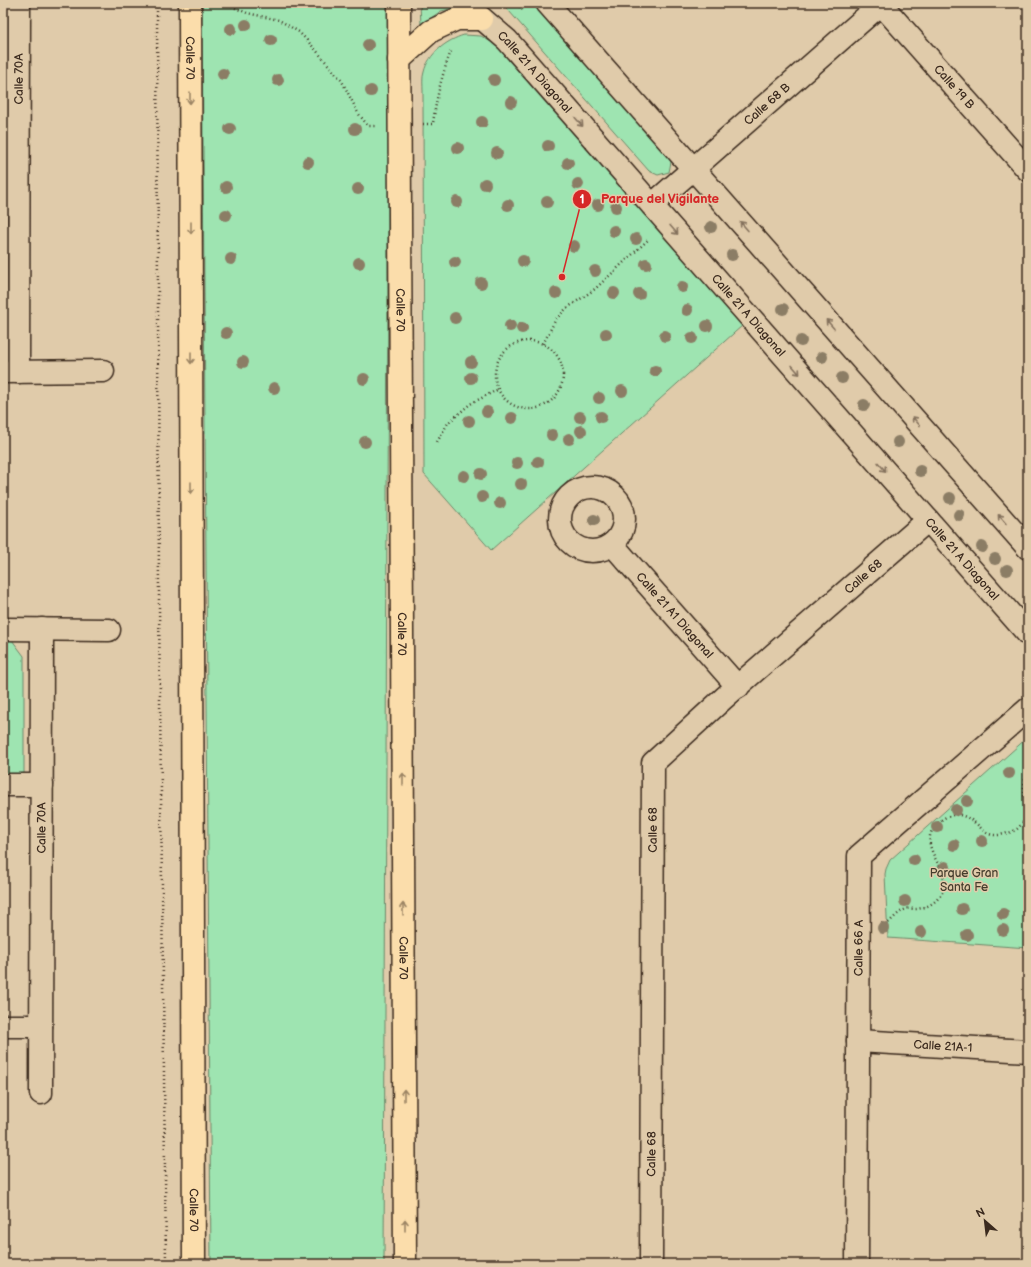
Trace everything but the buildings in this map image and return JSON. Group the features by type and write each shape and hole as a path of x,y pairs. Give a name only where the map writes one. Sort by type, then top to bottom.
{"main road":[{"name":"Calle 70","path":"190,3 194,1264"},
{"name":"Calle 70","path":"399,3 405,1264"},
{"path":"399,60 431,31 457,19 482,19"}],"street":[{"name":"Calle 70A","path":"10,372 19,3"},
{"name":"Calle 21 A Diagonal","path":"464,3 507,40 1028,634"},
{"path":"547,3 1028,548"},
{"name":"Calle 68 B","path":"652,205 881,3"},
{"name":"Calle 19 B","path":"881,3 1025,161"},
{"path":"10,372 103,372"},
{"name":"Calle 68","path":"651,1264 653,762 928,520"},
{"name":"Calle 21 A1 Diagonal","path":"612,544 738,686"},
{"path":"3,629 109,630"},
{"name":"Calle 70A","path":"41,1093 42,630"},
{"name":"Calle 66 A","path":"857,1264 859,856 1028,709"},
{"path":"3,785 42,785"},
{"path":"3,1026 41,1026"},
{"name":"Calle 21A-1","path":"858,1041 1028,1052"}],"path":[{"path":"157,3 159,605 166,1264"},
{"path":"224,3 247,13 279,20 299,32 315,48 342,81 358,113 368,126 378,126"},
{"path":"418,124 433,124 443,70 452,48"},
{"path":"543,344 556,319 567,308 595,289 654,235"},
{"path":"532,341 543,344 552,350 559,359 563,369 563,380 559,391 553,400 544,406 533,410 512,406 503,399 497,390 494,378 495,366 500,356 509,347 520,342 532,341"},
{"path":"437,442 448,424 470,404 497,390"},
{"path":"858,924 887,924 900,912 907,909 923,908 931,904 939,897 944,885 944,877 941,868 934,859 930,849 930,840 931,834 936,825 942,819 949,815 958,814 975,823 988,834 997,836 1013,831 1020,826 1027,810 1024,794 1028,767"}],"green space":[{"path":"202,3 388,3 384,1264 211,1264"},
{"path":"420,3 461,3 464,6 441,11 421,25"},
{"path":"502,3 536,3 667,154 671,162 669,172 658,175 649,171"},
{"path":"3,11 5,13 9,328 3,334"},
{"path":"464,35 481,36 498,46 743,325 491,550 424,474 423,76 426,65 439,49 451,40"},
{"path":"3,640 12,640 24,656 24,775 3,775"},
{"name":"Parque Gran Santa Fe","path":"1028,737 1028,948 888,938 885,874 890,860"}],"place":[{"name":"Parque del Vigilante","path":"562,277"}]}
